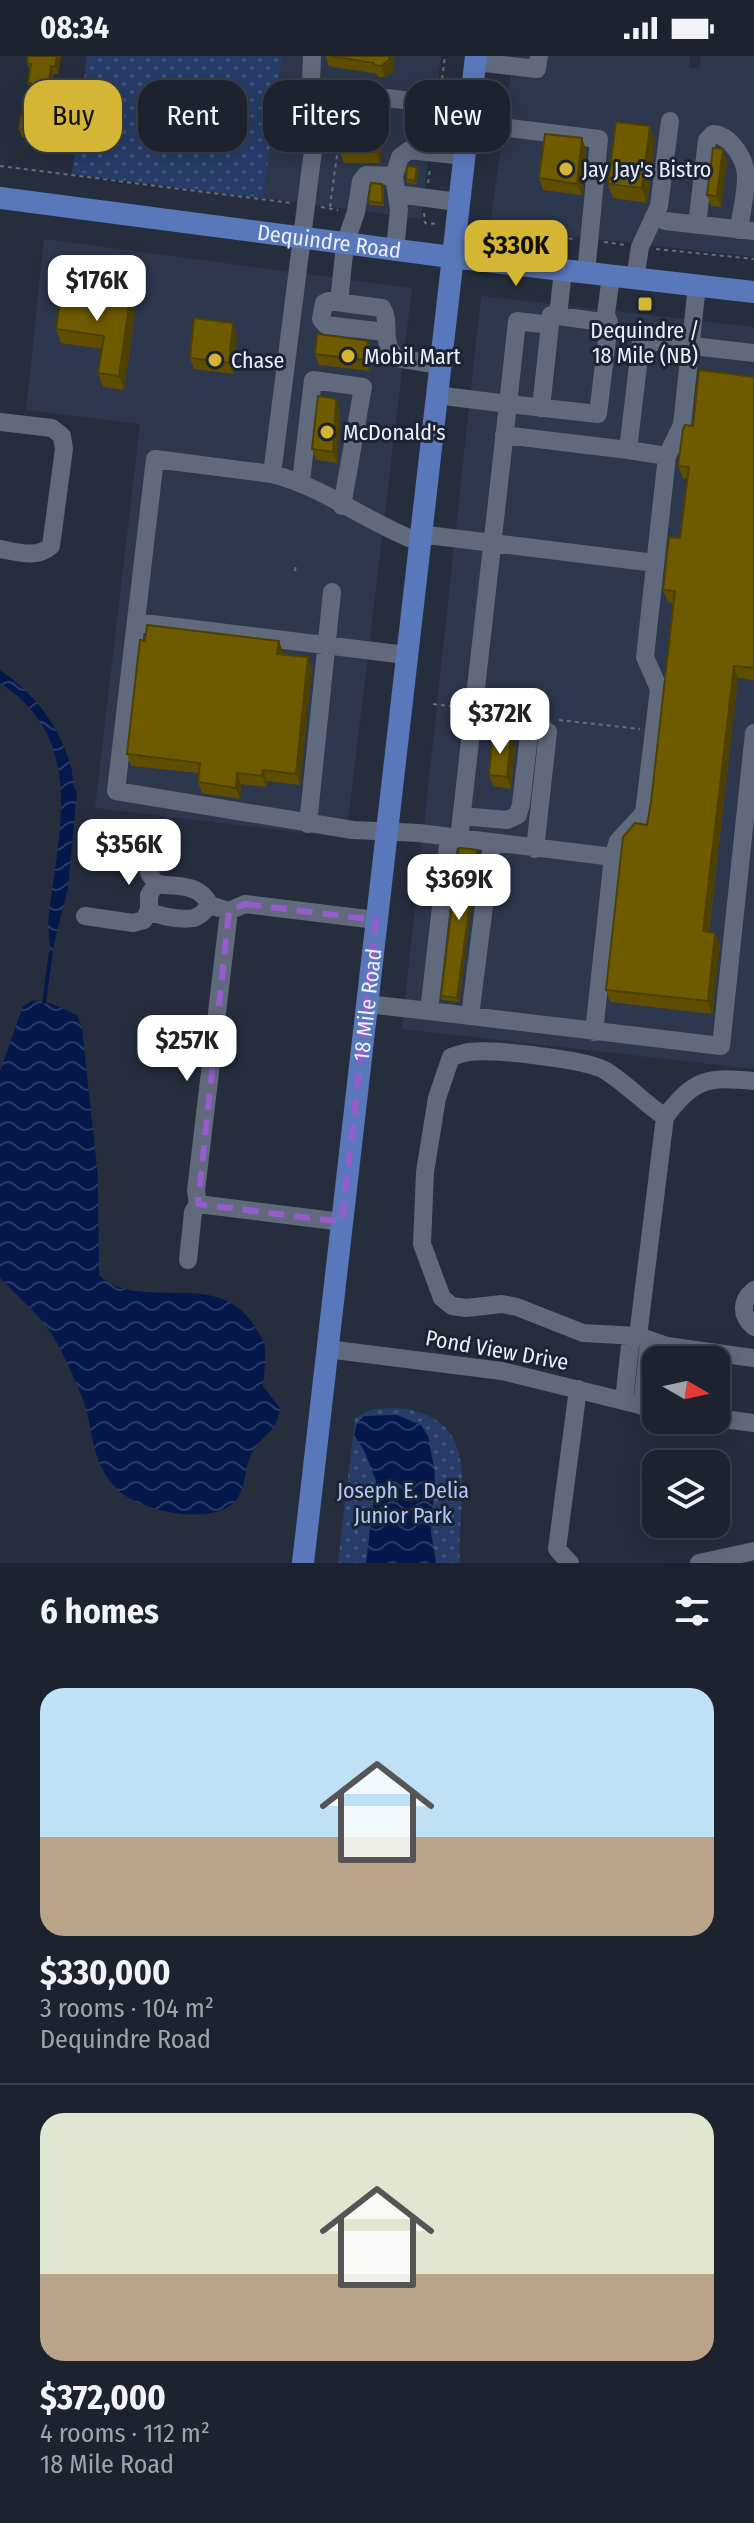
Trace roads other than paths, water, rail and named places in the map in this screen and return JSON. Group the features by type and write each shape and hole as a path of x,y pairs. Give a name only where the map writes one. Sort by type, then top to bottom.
{"main road":[{"name":"18 Mile Road","path":"473,80 476,59"},
{"name":"18 Mile Road","path":"303,1563 464,152"},
{"name":"Dequindre Road","path":"0,198 345,244 754,292"}],"street":[{"path":"311,80 312,56"},
{"path":"476,59 537,69 539,56"},
{"path":"635,279 640,247 659,206 670,121"},
{"path":"510,123 599,139 586,273"},
{"path":"665,221 697,225 747,230 746,174 728,138 713,134 707,140 697,225"},
{"path":"395,250 399,210 395,185 400,157 409,150 464,156"},
{"path":"272,474 312,152"},
{"path":"339,302 345,244 356,212 361,181 366,175 372,173 395,185 458,202"},
{"path":"541,408 563,270"},
{"path":"436,395 598,414 609,323 606,314 611,276"},
{"path":"594,1032 613,857 618,841 644,813 659,689 645,657 667,456 682,425 697,285"},
{"path":"385,332 326,325 321,319 324,303 382,308 392,354 397,358 439,365"},
{"path":"429,1011 454,838 462,816 517,321 609,323"},
{"path":"628,450 641,340 754,353"},
{"path":"301,481 313,380 363,387 342,506"},
{"path":"283,391 311,394"},
{"path":"0,422 52,428 62,436 64,449 54,541 47,550 35,554 0,549"},
{"path":"504,435 667,456"},
{"path":"613,857 454,838 353,830 116,791 155,459 272,474 301,481 387,530 419,538 493,542 655,563"},
{"path":"308,824 332,592"},
{"path":"136,622 406,655"},
{"path":"474,719 539,726 548,732 535,849"},
{"path":"462,816 507,820 518,815 530,726"},
{"path":"367,1004 721,1046 754,733"},
{"path":"155,831 149,873 156,884"},
{"path":"470,1016 492,843"},
{"path":"156,884 198,889 210,905 229,911 245,904 376,920"},
{"path":"85,916 133,923 144,920 149,910 149,895 156,884"},
{"path":"149,910 155,914 193,918 210,905"},
{"path":"188,1260 193,1212 198,1204 196,1191 229,911"},
{"path":"665,1117 603,1069 577,1062 472,1052 451,1057 437,1098 425,1172 422,1244 439,1291 452,1306 466,1308 502,1304 526,1310 583,1333 639,1338 667,1346 754,1358"},
{"path":"640,1405 639,1338 665,1117 686,1093 709,1079 754,1081"},
{"path":"198,1204 342,1222"},
{"path":"754,1290 747,1297 744,1313 754,1327"},
{"name":"Pond View Drive","path":"327,1349 482,1367 640,1405"},
{"path":"570,1563 557,1549 578,1389"},
{"path":"730,1420 754,1423"},
{"path":"699,1563 754,1551"}],"water":[{"path":"0,670 34,699 51,722 65,748 77,792 68,888 51,956 48,918 61,818 56,758 45,731 27,706 0,683"},
{"path":"33,1000 50,1003 77,1015 82,1028 98,1177 99,1275 116,1286 136,1291 201,1294 222,1299 240,1309 264,1343 263,1386 280,1408 278,1417 252,1453 240,1494 227,1508 195,1515 176,1513 140,1504 115,1487 100,1464 82,1397 56,1341 41,1320 0,1278 0,1071 23,1006"},
{"path":"397,1415 421,1425 428,1436 435,1473 431,1532 436,1563 366,1563 376,1481 364,1450 354,1435 357,1423 364,1416"}],"waterway":[{"path":"44,1002 51,953"}],"place":[{"name":"Jay Jay's Bistro","path":"566,169"},
{"name":"Dequindre / 18 Mile (NB)","path":"645,304"},
{"name":"Mobil Mart","path":"348,356"},
{"name":"Chase","path":"215,360"},
{"name":"McDonald's","path":"327,432"}],"park label":[{"name":"Joseph E. Delia Junior Park","path":"403,1502"}]}
